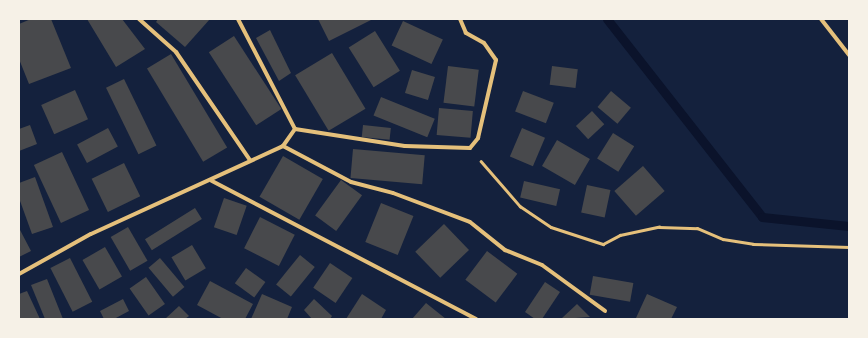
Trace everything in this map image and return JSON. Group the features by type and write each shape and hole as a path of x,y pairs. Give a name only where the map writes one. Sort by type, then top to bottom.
{"street":[{"path":"139,19 176,52 250,160"},
{"path":"238,19 295,129"},
{"path":"295,129 405,146 470,148 478,138 496,60 484,43 466,33 460,19"},
{"path":"821,19 849,55"},
{"path":"19,274 91,234 212,181 250,160 282,146 295,129"},
{"path":"282,146 351,182 393,193 470,222 505,250 542,265 605,311"},
{"path":"212,181 476,319"}],"path":[{"path":"470,148 520,206 551,227 603,244 620,235 659,227 697,228 723,239 752,244 849,247"}],"building":[{"path":"31,19 51,19 71,68 29,84 19,59 19,24"},
{"path":"87,19 122,19 145,49 116,67"},
{"path":"158,19 210,19 185,47 156,22"},
{"path":"318,19 373,19 329,41"},
{"path":"403,21 443,40 431,64 392,45"},
{"path":"270,30 291,73 279,81 256,38"},
{"path":"375,31 400,71 374,87 349,47"},
{"path":"234,36 281,109 256,125 209,52"},
{"path":"332,53 365,109 329,131 295,75"},
{"path":"171,54 227,147 203,162 147,68"},
{"path":"448,66 479,70 474,107 443,103"},
{"path":"552,66 578,69 575,88 550,85"},
{"path":"412,70 435,77 428,100 405,93"},
{"path":"124,79 156,146 138,154 106,88"},
{"path":"75,90 88,119 54,134 41,105"},
{"path":"523,91 554,103 546,123 515,112"},
{"path":"611,91 631,108 617,124 598,107"},
{"path":"381,97 435,119 427,137 374,116"},
{"path":"439,108 473,111 471,138 437,135"},
{"path":"592,111 604,124 588,139 576,126"},
{"path":"30,125 37,144 19,151 19,129"},
{"path":"363,125 391,128 390,140 362,137"},
{"path":"108,128 118,147 87,163 77,144"},
{"path":"522,128 545,138 533,166 510,157"},
{"path":"613,133 634,146 618,172 597,158"},
{"path":"557,140 590,159 575,185 542,166"},
{"path":"353,149 425,155 422,184 350,178"},
{"path":"62,152 89,210 61,223 34,165"},
{"path":"283,156 323,179 299,220 260,197"},
{"path":"124,163 140,196 108,212 92,179"},
{"path":"643,166 665,191 636,216 614,191"},
{"path":"35,177 53,227 32,234 19,198 19,183"},
{"path":"341,180 362,195 336,231 315,216"},
{"path":"524,181 560,189 556,206 520,198"},
{"path":"587,185 610,190 605,217 581,212"},
{"path":"224,198 247,206 237,235 214,227"},
{"path":"381,203 413,216 398,255 365,242"},
{"path":"195,208 202,219 152,250 145,239"},
{"path":"260,217 295,235 279,266 244,248"},
{"path":"444,224 469,250 440,278 415,252"},
{"path":"128,227 148,261 130,271 111,237"},
{"path":"19,228 31,251 19,257"},
{"path":"192,245 206,268 185,281 171,257"},
{"path":"105,247 122,276 99,289 82,260"},
{"path":"487,251 517,274 496,303 465,280"},
{"path":"300,255 315,267 291,296 276,285"},
{"path":"70,258 92,302 73,312 50,268"},
{"path":"160,258 184,287 173,297 149,268"},
{"path":"330,263 352,278 336,303 313,288"},
{"path":"246,268 265,282 254,297 235,283"},
{"path":"593,276 633,283 630,302 590,295"},
{"path":"146,277 165,304 149,316 130,288"},
{"path":"47,279 63,319 45,319 31,285"},
{"path":"210,281 253,304 245,319 223,319 197,305"},
{"path":"545,282 560,292 542,319 535,319 525,312"},
{"path":"27,291 40,319 19,319 19,294"},
{"path":"262,294 292,307 287,319 251,319"},
{"path":"362,294 386,310 381,319 346,319"},
{"path":"647,294 677,307 671,319 636,318"},
{"path":"123,299 129,311 114,319 104,319 100,311"},
{"path":"314,299 332,316 330,319 312,319 304,310"},
{"path":"426,303 446,319 412,319"},
{"path":"577,304 590,317 561,319"},
{"path":"179,306 189,316 185,319 165,319"}],"waterway":[{"path":"607,19 762,217 849,226"}]}
